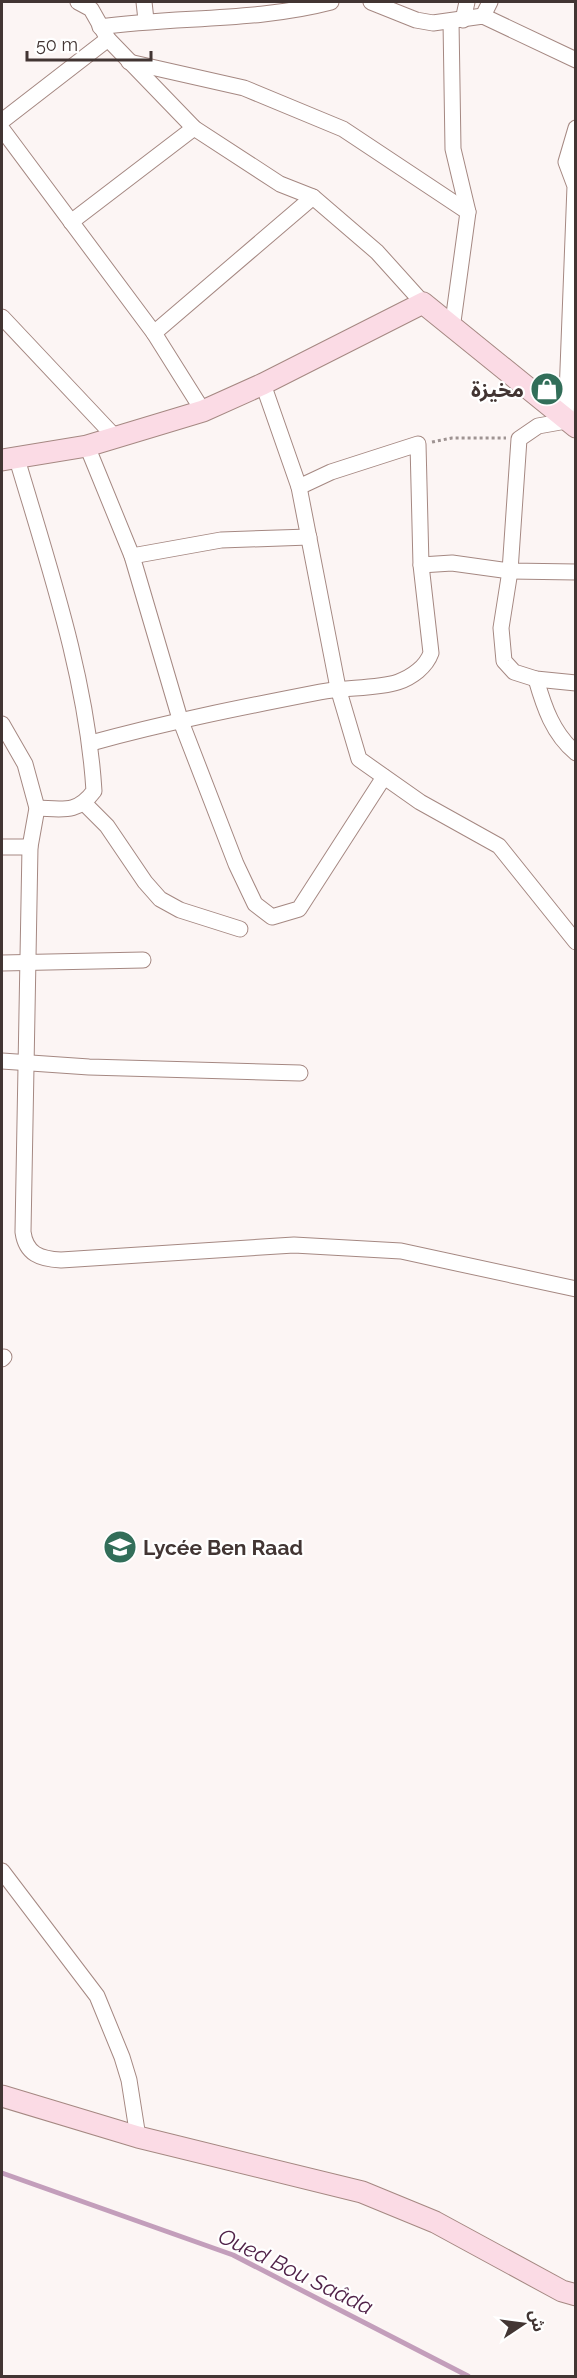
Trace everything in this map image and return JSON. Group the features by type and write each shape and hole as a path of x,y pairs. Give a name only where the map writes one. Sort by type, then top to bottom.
{"street":[{"path":"144,2 146,21"},
{"path":"234,2 237,17"},
{"path":"2,121 104,33 146,21 237,17 331,2"},
{"path":"371,2 416,20 433,23 483,16 576,60"},
{"path":"452,329 468,212 453,149 457,21 467,2"},
{"path":"483,16 490,2"},
{"path":"86,4 104,33 129,62 194,128 280,184 312,197 377,252 423,303 452,329 571,424"},
{"path":"129,62 243,88 343,129 468,212"},
{"path":"71,222 194,128"},
{"path":"571,424 575,186 566,162 576,128"},
{"path":"2,129 154,333 203,411"},
{"path":"154,333 312,197"},
{"path":"37,808 67,810 84,804 94,791 91,742 56,593 9,459 87,446 203,411 263,384 423,303"},
{"path":"2,317 115,437"},
{"path":"263,384 299,487 323,597 338,688 359,759 420,802 499,846 576,942"},
{"path":"571,424 538,426 519,439 510,571 501,628 504,661 514,672 536,679 576,683"},
{"path":"91,742 180,718 338,688 396,683 415,673 428,661 431,653 421,565 418,444 331,472 299,487"},
{"path":"87,446 132,556 180,718 236,864 255,904 272,917 300,909 384,777"},
{"path":"132,556 221,540 309,537"},
{"path":"421,565 452,563 510,571 576,572"},
{"path":"536,679 549,719 557,733 576,753"},
{"path":"2,724 26,764 37,808 30,847 28,1061 23,1232 25,1244 32,1253 45,1259 294,1245 401,1251 576,1289"},
{"path":"84,804 107,826 145,882 160,899 180,910 240,929"},
{"path":"2,847 30,847"},
{"path":"2,963 142,960"},
{"path":"2,1061 89,1067 300,1073"},
{"path":"2,1871 97,1996 122,2056 138,2137"},
{"path":"2,2096 138,2137 362,2192 435,2222 562,2291 576,2295"}],"path":[{"path":"418,444 452,438 519,439"}],"waterway":[{"name":"Oued Bou Saâda","path":"2,2173 233,2255 468,2376"}],"place":[{"name":"مخيزة","path":"547,389"},
{"name":"Lycée Ben Raad","path":"120,1547"}]}
